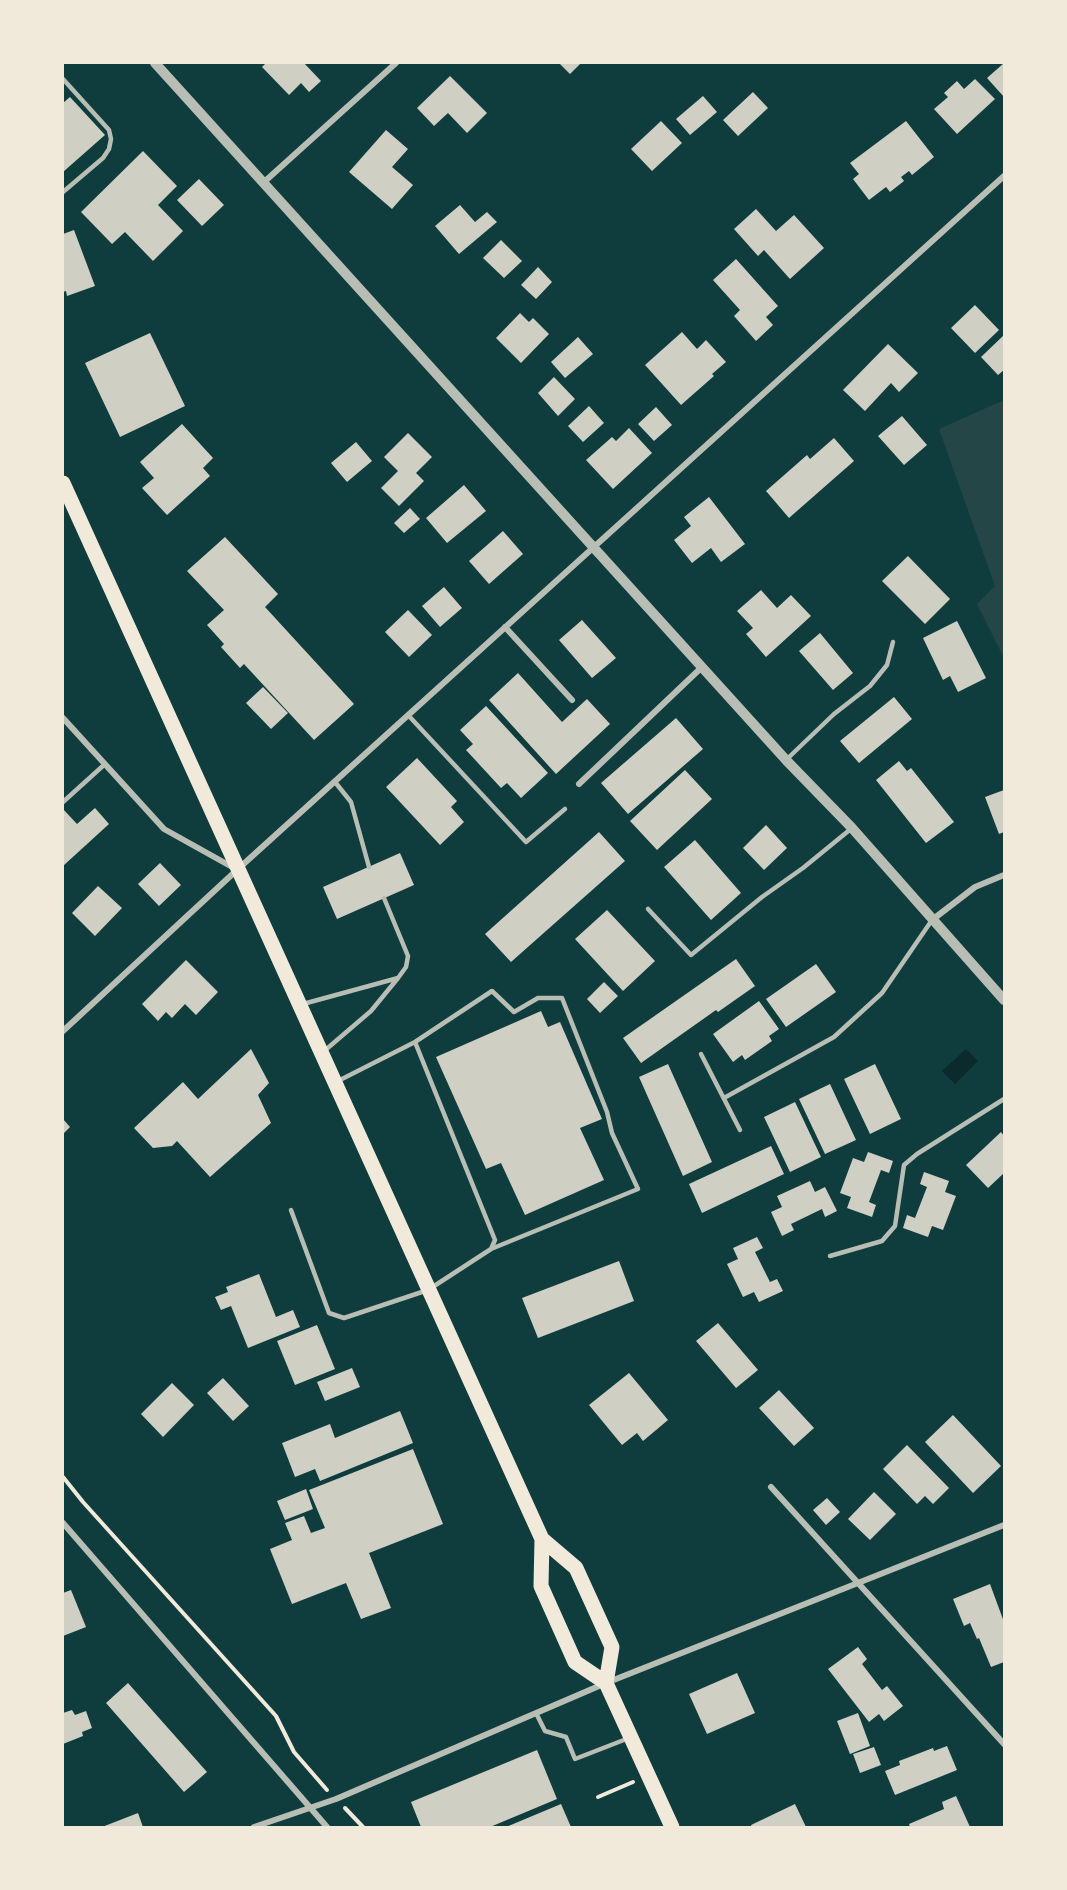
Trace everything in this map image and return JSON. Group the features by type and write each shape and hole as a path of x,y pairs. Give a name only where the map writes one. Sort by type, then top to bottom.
{"main road":[{"path":"63,483 542,1539 576,1568 612,1647 606,1683"},
{"path":"542,1539 541,1586 575,1662 606,1683 672,1827"}],"street":[{"path":"155,63 786,760 852,828 1004,999"},
{"path":"263,183 396,63"},
{"path":"63,1031 238,869 1004,176"},
{"path":"505,627 572,700"},
{"path":"579,784 702,667"},
{"path":"63,718 164,829 238,869"},
{"path":"932,920 975,887 1004,875"},
{"path":"771,1487 1004,1744"},
{"path":"63,1523 327,1827"},
{"path":"254,1827 345,1795 606,1683 1004,1526"}],"lane":[{"path":"63,80 109,130 111,139 109,149 103,158 63,192"},
{"path":"786,760 834,714 870,686 887,665 893,642"},
{"path":"408,715 525,842 565,808"},
{"path":"63,802 105,764"},
{"path":"335,782 351,802 369,867"},
{"path":"648,909 691,955 852,828"},
{"path":"321,1054 371,1011 406,967 408,956 384,898"},
{"path":"724,1098 834,1036 882,993 932,920"},
{"path":"299,1005 398,978"},
{"path":"291,1210 329,1313 344,1318 428,1290 491,1249 638,1189 612,1133 607,1112 562,998 538,998 514,1012 492,992 415,1042 334,1083"},
{"path":"415,1042 495,1240 491,1249"},
{"path":"701,1054 740,1130"},
{"path":"830,1256 882,1241 895,1226 904,1166 917,1154 1004,1099"},
{"path":"536,1713 545,1731 566,1737 575,1759 631,1737"}],"path":[{"path":"63,1477 276,1716 294,1752 320,1782"},
{"path":"598,1797 648,1775"},
{"path":"355,1819 363,1827"}],"shaded area":[{"path":"1004,400 1004,658 977,604 995,586 939,429"},
{"path":"966,1049 978,1061 955,1084 942,1071"}],"building":[{"path":"266,63 304,63 321,81 309,92 301,83 289,95 262,67"},
{"path":"559,63 581,63 570,74"},
{"path":"1004,63 1004,97 987,78"},
{"path":"450,76 487,113 467,133 448,113 434,126 417,108"},
{"path":"975,79 995,99 957,134 934,109 948,97 944,93 957,81 964,89"},
{"path":"753,92 768,108 738,136 723,120"},
{"path":"703,96 717,112 690,135 676,119"},
{"path":"70,97 105,135 63,172 63,103"},
{"path":"661,121 682,143 652,171 631,149"},
{"path":"906,121 934,157 912,175 909,171 901,177 904,181 890,192 886,187 869,200 853,179 859,174 850,163"},
{"path":"386,130 408,149 392,167 413,185 392,209 349,172"},
{"path":"143,151 177,186 158,205 183,231 153,261 125,232 112,244 81,212"},
{"path":"199,179 224,205 202,226 177,200"},
{"path":"460,205 475,222 487,212 497,222 459,254 435,226"},
{"path":"756,209 776,231 794,215 824,248 790,279 764,250 758,256 734,229"},
{"path":"74,230 95,286 67,296 66,291 63,292 63,234"},
{"path":"501,240 522,261 504,278 483,258"},
{"path":"736,259 778,306 766,317 773,325 756,341 734,316 740,310 713,280"},
{"path":"538,267 552,282 536,299 521,285"},
{"path":"975,305 999,330 975,353 951,328"},
{"path":"520,313 529,322 533,318 549,334 521,363 496,338"},
{"path":"682,332 697,349 706,340 726,362 712,374 714,376 681,405 645,365"},
{"path":"150,333 185,406 120,437 85,363"},
{"path":"1004,335 1004,370 998,375 981,357"},
{"path":"578,337 593,354 565,378 551,362"},
{"path":"888,344 918,373 899,392 891,383 865,411 843,390"},
{"path":"554,377 575,399 558,416 538,393"},
{"path":"589,406 604,423 583,442 568,426"},
{"path":"656,407 672,425 654,441 638,424"},
{"path":"902,416 927,445 904,465 878,436"},
{"path":"182,424 213,458 203,468 210,476 167,515 142,488 154,478 140,462"},
{"path":"629,428 652,453 613,489 586,460 612,437 616,441"},
{"path":"408,433 432,457 416,473 424,481 399,506 381,488 398,471 384,457"},
{"path":"834,438 854,461 789,518 766,491 807,455 810,459"},
{"path":"356,442 372,461 347,482 331,463"},
{"path":"464,485 486,511 447,543 426,518"},
{"path":"709,497 745,544 721,562 711,548 692,563 674,540 691,526 684,517"},
{"path":"410,508 420,519 404,533 394,523"},
{"path":"503,531 523,554 489,584 469,561"},
{"path":"225,537 278,594 265,607 354,704 314,740 244,664 240,668 221,647 224,644 207,625 224,610 187,571"},
{"path":"908,556 950,599 925,624 882,581"},
{"path":"444,587 462,608 440,627 422,606"},
{"path":"761,590 777,608 791,595 811,616 766,657 746,634 753,628 737,611"},
{"path":"408,610 432,635 409,657 385,632"},
{"path":"582,620 616,658 592,678 559,640"},
{"path":"957,621 986,678 958,692 950,676 943,680 923,638"},
{"path":"820,633 853,673 833,690 799,651"},
{"path":"518,673 562,722 587,699 610,724 556,774 489,700"},
{"path":"263,687 288,713 271,729 246,703"},
{"path":"894,697 912,719 859,763 840,741"},
{"path":"486,706 548,773 521,798 507,783 501,788 466,750 473,744 460,730"},
{"path":"676,718 703,749 628,814 601,783"},
{"path":"417,758 457,801 451,807 464,822 440,845 386,787"},
{"path":"899,761 907,771 911,768 954,822 926,843 876,780"},
{"path":"685,770 712,799 657,850 630,821"},
{"path":"1004,790 1004,832 999,834 985,797"},
{"path":"95,808 109,824 63,866 63,809 77,824"},
{"path":"766,825 787,848 764,870 743,848"},
{"path":"599,832 625,861 511,962 485,934"},
{"path":"695,840 741,893 711,920 664,867"},
{"path":"400,853 414,885 337,919 323,887"},
{"path":"160,863 181,885 159,906 138,884"},
{"path":"98,886 122,908 95,936 72,913"},
{"path":"607,910 655,961 623,991 575,939"},
{"path":"736,959 755,986 718,1012 716,1010 641,1063 623,1038"},
{"path":"186,960 218,992 196,1015 185,1004 172,1018 166,1012 158,1021 142,1004"},
{"path":"816,964 836,992 786,1027 766,999"},
{"path":"604,982 618,996 600,1013 587,999"},
{"path":"759,1001 779,1029 769,1036 772,1041 745,1060 742,1055 733,1062 713,1034"},
{"path":"541,1011 548,1027 560,1022 602,1119 580,1128 604,1180 525,1215 501,1163 486,1169 436,1057"},
{"path":"251,1049 269,1083 258,1095 271,1123 210,1177 177,1141 172,1146 153,1148 134,1128 183,1082 198,1099"},
{"path":"668,1064 712,1162 683,1176 639,1077"},
{"path":"875,1064 901,1119 870,1134 844,1079"},
{"path":"830,1084 856,1140 825,1154 799,1099"},
{"path":"795,1102 821,1157 790,1172 764,1117"},
{"path":"63,1119 70,1127 63,1134"},
{"path":"1001,1132 1004,1136 1004,1173 988,1188 966,1165"},
{"path":"771,1146 784,1174 702,1213 689,1184"},
{"path":"868,1152 893,1161 889,1173 881,1170 869,1202 876,1205 872,1217 847,1208 851,1197 840,1193 853,1158 864,1162"},
{"path":"924,1172 949,1181 945,1192 956,1196 943,1230 932,1226 928,1237 903,1228 907,1215 915,1218 927,1187 920,1184"},
{"path":"810,1181 815,1192 825,1187 837,1211 825,1217 822,1209 791,1224 794,1230 782,1236 771,1212 782,1207 777,1196"},
{"path":"757,1237 763,1248 755,1252 770,1282 777,1279 783,1291 759,1302 754,1292 743,1297 727,1264 738,1259 733,1248"},
{"path":"619,1261 634,1301 538,1338 522,1298"},
{"path":"259,1274 276,1317 293,1310 300,1327 248,1348 231,1306 221,1310 215,1297 228,1292 226,1287"},
{"path":"718,1323 758,1370 736,1388 696,1341"},
{"path":"317,1325 335,1369 295,1385 277,1341"},
{"path":"352,1368 360,1387 325,1401 317,1382"},
{"path":"629,1373 668,1420 643,1441 637,1433 622,1445 589,1405"},
{"path":"223,1378 249,1406 233,1421 207,1393"},
{"path":"172,1383 194,1405 163,1437 141,1414"},
{"path":"779,1390 814,1428 794,1446 759,1408"},
{"path":"400,1411 413,1443 320,1481 315,1469 295,1477 282,1443 330,1424 335,1438"},
{"path":"953,1415 1001,1466 973,1493 925,1442"},
{"path":"907,1445 949,1488 933,1504 925,1496 917,1504 883,1469"},
{"path":"413,1449 443,1524 369,1553 391,1608 361,1619 346,1583 292,1604 270,1549 292,1540 285,1523 304,1516 311,1533 325,1528 309,1490"},
{"path":"306,1489 313,1509 285,1520 277,1501"},
{"path":"874,1492 896,1514 870,1540 848,1519"},
{"path":"827,1498 840,1512 826,1525 813,1510"},
{"path":"990,1584 1004,1622 1004,1662 991,1667 979,1638 977,1639 970,1623 964,1626 953,1599"},
{"path":"71,1590 86,1627 63,1636 63,1593"},
{"path":"858,1647 867,1659 862,1664 882,1690 887,1686 903,1706 884,1721 879,1714 869,1722 828,1669"},
{"path":"737,1673 755,1713 707,1734 689,1694"},
{"path":"128,1683 207,1772 184,1792 106,1703"},
{"path":"72,1710 75,1715 86,1711 92,1728 82,1732 83,1736 63,1744 63,1713"},
{"path":"858,1713 870,1746 850,1754 837,1721"},
{"path":"947,1746 957,1770 895,1795 885,1771 900,1765 899,1761 933,1748 934,1751"},
{"path":"874,1747 881,1765 860,1773 853,1754"},
{"path":"537,1750 557,1799 490,1827 421,1827 411,1802"},
{"path":"956,1796 970,1827 910,1827 909,1824 944,1809 942,1802"},
{"path":"561,1804 571,1827 506,1827"},
{"path":"795,1804 806,1827 752,1827 751,1825"},
{"path":"138,1813 143,1827 102,1827"}]}
